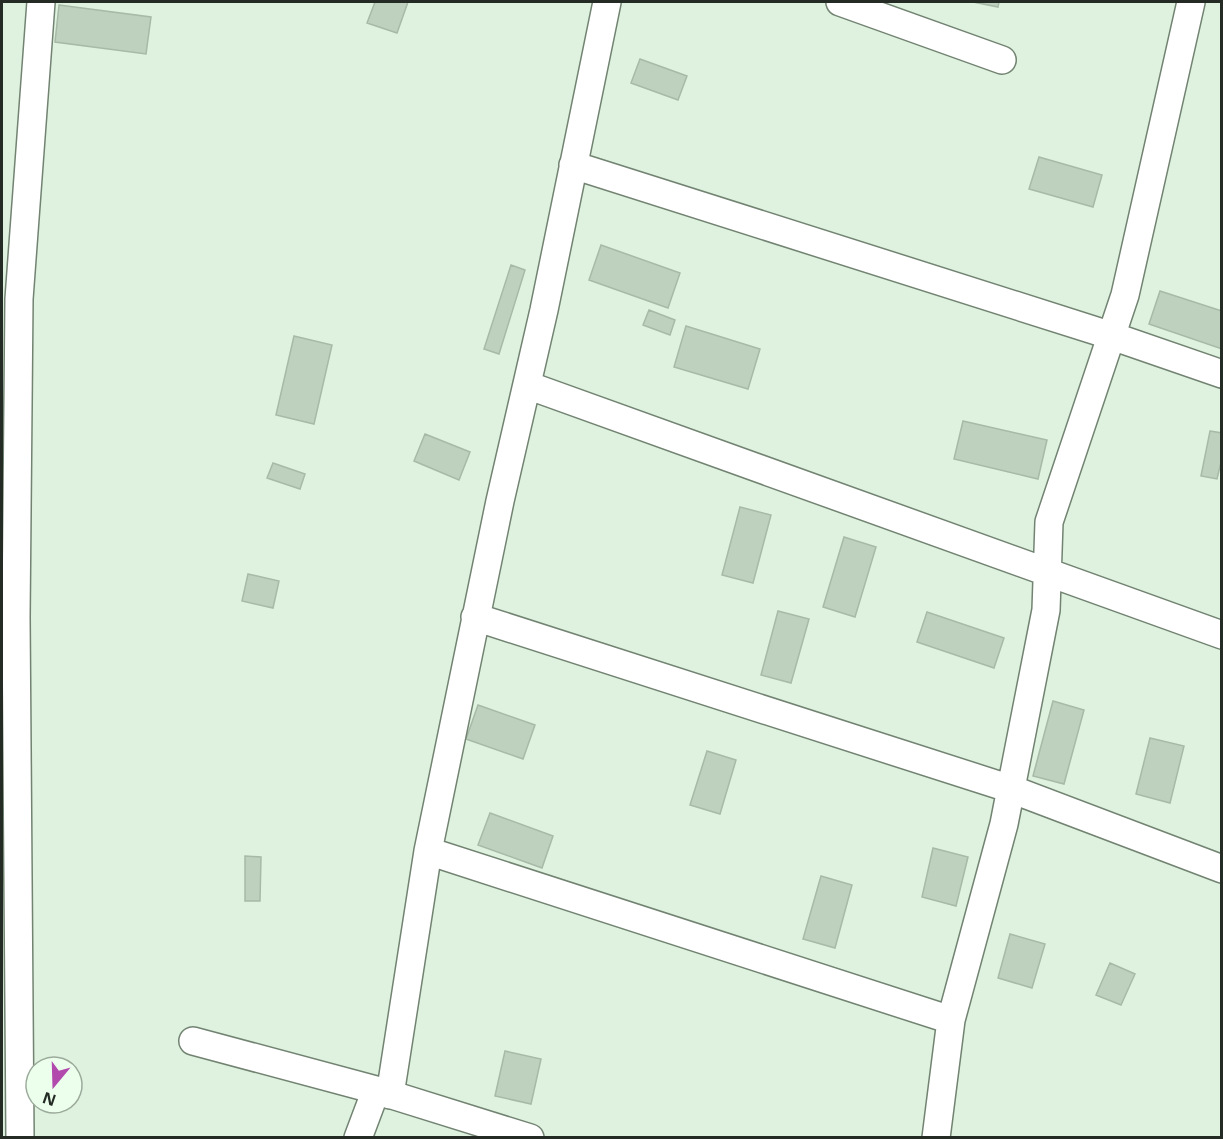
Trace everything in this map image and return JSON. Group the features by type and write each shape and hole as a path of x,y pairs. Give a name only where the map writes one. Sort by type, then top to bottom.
{"street":[{"path":"20,1137 16,617 19,299 41,2"},
{"path":"358,1137 383,1092 475,617 527,385 607,2"},
{"path":"840,2 1002,60"},
{"path":"936,1137 951,1020 1011,789 1046,610 1048,522 1109,335 1125,294 1191,2"},
{"path":"573,165 1109,335 1221,374"},
{"path":"527,385 1047,570 1221,635"},
{"path":"475,617 1011,789 1221,869"},
{"path":"428,851 951,1020"},
{"path":"193,1041 383,1092 530,1137"}],"building":[{"path":"375,2 408,2 397,33 367,23"},
{"path":"973,2 999,2 998,7"},
{"path":"59,5 151,17 146,54 55,42"},
{"path":"640,59 687,76 678,100 631,83"},
{"path":"1039,157 1102,175 1093,207 1029,189"},
{"path":"601,245 680,273 668,308 589,280"},
{"path":"511,265 525,270 499,354 484,349"},
{"path":"1160,291 1222,311 1222,349 1149,324"},
{"path":"649,310 675,320 670,335 643,325"},
{"path":"686,326 760,349 748,389 674,367"},
{"path":"294,336 332,345 314,424 276,415"},
{"path":"963,421 1047,440 1038,479 954,459"},
{"path":"1210,431 1222,433 1222,458 1217,479 1201,476"},
{"path":"425,434 470,452 459,480 414,461"},
{"path":"273,463 305,474 300,489 267,478"},
{"path":"740,507 771,515 753,583 722,575"},
{"path":"844,537 876,547 855,617 823,607"},
{"path":"248,574 279,581 273,608 242,601"},
{"path":"778,611 809,619 791,683 761,675"},
{"path":"927,612 1004,638 994,668 917,642"},
{"path":"1053,701 1084,710 1064,784 1033,776"},
{"path":"478,705 535,725 523,759 466,739"},
{"path":"1150,738 1184,746 1170,803 1136,794"},
{"path":"707,751 736,760 720,814 690,805"},
{"path":"490,813 553,836 542,868 478,845"},
{"path":"933,848 968,857 956,906 922,897"},
{"path":"245,856 261,857 260,901 245,901"},
{"path":"821,876 852,885 835,948 803,939"},
{"path":"1010,934 1045,944 1032,988 998,978"},
{"path":"1110,963 1135,974 1121,1005 1096,995"},
{"path":"505,1051 541,1059 531,1104 495,1096"}]}
